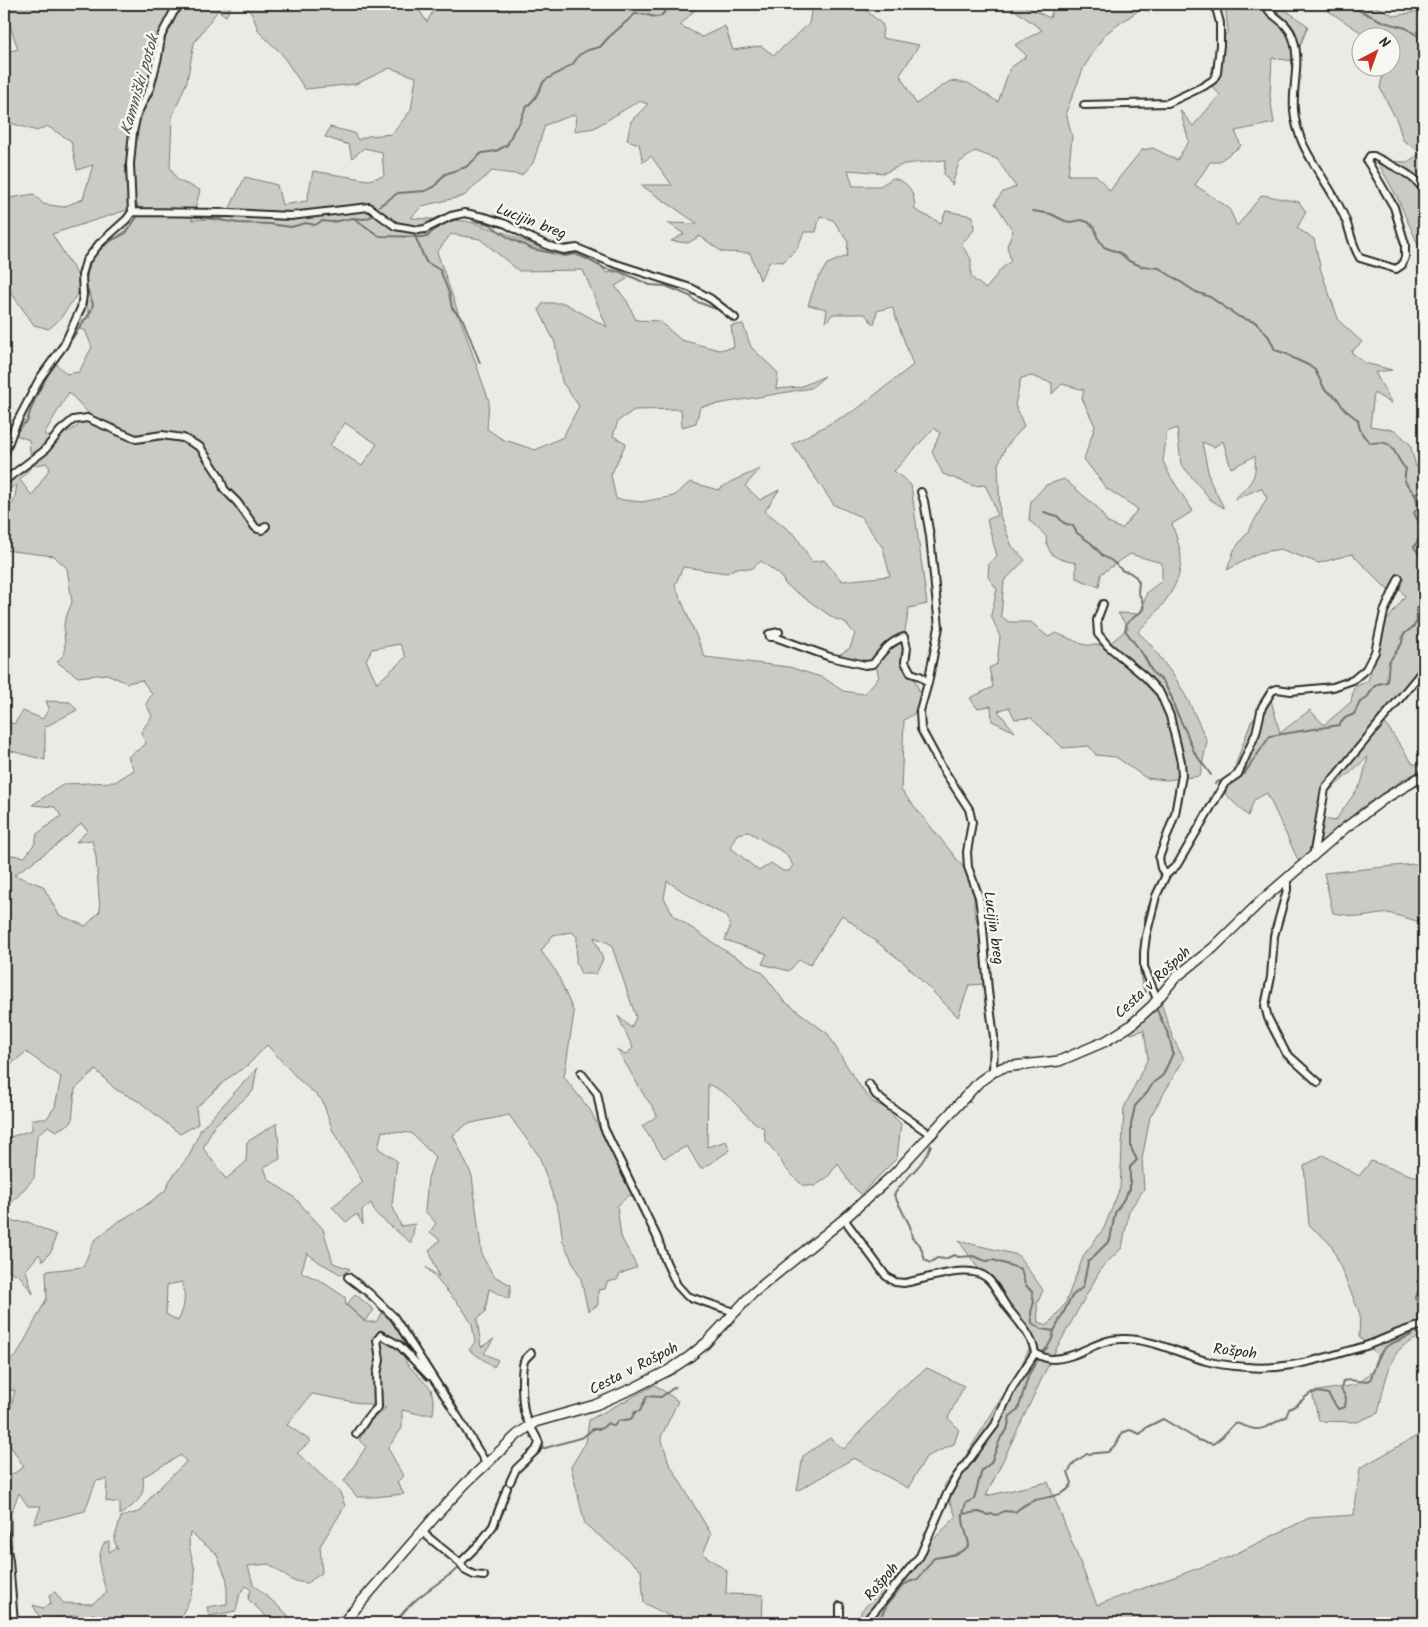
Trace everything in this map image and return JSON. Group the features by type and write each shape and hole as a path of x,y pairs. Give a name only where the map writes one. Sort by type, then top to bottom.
{"street":[{"path":"4,455 15,426 40,378 64,346 81,308 83,295 82,275 86,261 132,212 130,164 132,132 137,114 150,88 161,36 180,4"},
{"path":"1084,104 1168,104 1214,80 1220,45 1220,23 1216,4"},
{"path":"1265,4 1270,12 1285,23 1294,40 1297,59 1294,110 1301,143 1342,211 1360,258 1396,269 1402,265 1405,257 1405,244 1394,207 1369,164 1368,158 1374,156 1403,171 1419,183 1424,190"},
{"name":"Lucijin breg","path":"132,212 290,216 370,207 395,226 418,230 425,229 451,216 465,213 506,224 550,246 564,250 577,248 610,262 692,288 711,299 735,318"},
{"path":"4,481 44,451 61,430 73,420 87,418 136,439 162,435 183,438 200,447 220,477 224,489 255,527 262,530 266,526"},
{"name":"Lucijin breg","path":"921,492 930,536 939,627 920,712 921,730 941,766 969,809 972,822 967,852 968,868 979,897 981,912 994,1037 993,1072"},
{"path":"1157,1000 1144,967 1144,952 1156,896 1166,875 1177,865 1225,783 1238,774 1256,733 1262,707 1272,691 1298,691 1333,687 1353,680 1366,669 1375,652 1384,612 1399,578"},
{"path":"1103,604 1097,620 1098,634 1108,646 1145,677 1160,693 1170,716 1182,762 1182,775 1175,814 1159,858 1161,868 1166,875"},
{"path":"779,632 769,634 770,637 775,637 830,657 865,665 873,664 887,646 904,637 907,648 905,662 911,673 920,676 928,683"},
{"path":"1315,854 1326,789 1424,669"},
{"name":"Cesta v Rošpoh","path":"343,1623 466,1483 517,1435 536,1422 595,1405 671,1369 706,1344 734,1312 766,1281 844,1218 894,1174 979,1082 993,1072 1012,1066 1059,1061 1092,1048 1130,1026 1144,1014 1175,978 1213,948 1261,901 1364,812 1424,776"},
{"path":"1287,879 1287,890 1274,936 1271,976 1264,1006 1286,1053 1318,1082"},
{"path":"581,1072 597,1092 604,1128 657,1237 666,1262 682,1292 687,1296 734,1312"},
{"path":"869,1084 876,1095 930,1134"},
{"path":"844,1218 886,1276 894,1282 904,1284 961,1271 976,1272 987,1278 1027,1332 1039,1355"},
{"path":"348,1277 369,1293 394,1317 486,1463"},
{"name":"Rošpoh","path":"866,1623 920,1556 947,1494 957,1476 994,1425 1012,1388 1039,1355 1052,1360 1111,1340 1128,1339 1153,1342 1217,1364 1271,1368 1317,1360 1424,1325"},
{"path":"356,1434 378,1406 377,1374 380,1360 377,1340 381,1335 399,1345 434,1380"},
{"path":"460,1563 480,1543 493,1526 516,1469 536,1450 540,1443 530,1426 523,1408 522,1395 525,1359 531,1353"},
{"path":"422,1532 460,1563 466,1571 474,1575 484,1576"},
{"path":"4,1533 9,1561 7,1596 14,1623"},
{"path":"840,1606 840,1623"}],"shaded area":[{"path":"4,4 73,4 79,11 86,4 232,4 226,16 218,10 194,43 187,81 172,117 170,167 177,180 200,190 192,220 225,218 245,177 277,185 282,205 307,201 313,171 368,180 384,176 382,152 364,148 352,158 349,145 325,137 330,127 354,133 358,140 368,136 392,134 411,110 416,77 390,68 356,84 305,89 281,53 259,32 252,14 244,4 415,4 427,22 437,4 701,4 680,25 702,37 725,26 733,50 761,46 774,55 809,24 812,6 810,4 859,4 883,25 882,38 919,45 900,75 916,104 950,81 968,83 998,102 1010,68 1027,56 1015,45 1042,30 1012,8 1013,4 1020,4 1050,18 1054,4 1160,4 1139,10 1105,34 1084,67 1066,112 1072,137 1068,175 1096,175 1110,191 1142,150 1153,148 1177,160 1189,141 1180,110 1193,126 1220,95 1209,83 1218,45 1228,31 1225,4 1280,4 1281,7 1308,26 1294,61 1272,58 1270,96 1274,123 1235,131 1241,146 1218,162 1210,162 1195,185 1229,208 1237,226 1262,195 1299,202 1306,212 1297,228 1314,239 1321,271 1339,321 1362,342 1351,352 1365,363 1392,370 1375,372 1392,404 1374,393 1370,426 1395,430 1410,444 1416,467 1424,463 1424,664 1418,672 1415,688 1385,723 1413,764 1424,764 1424,769 1402,780 1361,808 1299,862 1267,793 1254,800 1248,816 1225,794 1251,722 1271,700 1280,733 1310,710 1324,725 1351,702 1354,687 1368,681 1386,622 1405,596 1400,589 1399,581 1388,590 1352,554 1319,563 1280,549 1259,553 1227,570 1234,550 1249,530 1267,498 1261,488 1235,499 1254,476 1255,456 1231,468 1223,441 1214,447 1202,442 1210,481 1224,508 1211,500 1181,464 1177,428 1167,432 1163,461 1170,476 1193,511 1172,524 1181,555 1177,580 1167,599 1138,632 1151,645 1176,679 1207,741 1200,776 1167,780 1146,778 1116,757 1096,755 1089,746 1063,748 1031,718 1015,719 1009,707 998,711 1015,732 992,721 991,706 977,708 970,698 993,687 989,668 997,664 1000,637 991,615 997,589 988,577 989,563 997,556 987,520 997,515 985,485 974,486 943,474 932,452 940,433 934,428 894,471 911,485 927,604 909,608 902,648 920,693 914,714 904,720 901,790 974,881 974,911 980,931 985,984 969,985 958,1017 904,963 842,915 810,965 799,960 789,971 762,964 767,954 725,940 730,927 727,916 704,905 667,881 664,898 674,916 724,950 763,973 783,1000 828,1034 864,1092 873,1102 884,1107 901,1124 897,1158 861,1194 850,1184 838,1163 828,1177 815,1186 802,1185 785,1168 777,1154 765,1140 764,1128 750,1119 726,1094 708,1084 707,1147 726,1141 730,1150 704,1168 700,1168 687,1146 664,1158 642,1126 657,1116 617,1049 625,1055 633,1048 618,1016 631,1028 636,1017 611,944 594,937 603,959 596,974 581,974 576,962 577,937 572,932 553,935 541,951 557,973 574,1013 564,1077 590,1110 633,1194 617,1206 621,1237 637,1267 620,1274 617,1280 607,1282 605,1289 598,1290 598,1305 588,1311 581,1279 563,1242 559,1213 539,1156 509,1115 467,1124 453,1135 472,1176 482,1256 494,1276 511,1285 509,1299 489,1289 485,1312 477,1319 481,1347 494,1339 484,1353 498,1360 494,1367 469,1350 475,1342 472,1324 462,1308 426,1267 439,1277 429,1250 440,1240 430,1232 436,1223 425,1211 428,1178 435,1157 411,1133 382,1131 378,1148 397,1161 392,1205 401,1226 415,1224 411,1243 376,1214 371,1203 362,1210 363,1225 357,1214 346,1222 332,1207 363,1182 333,1131 322,1100 299,1080 267,1045 248,1065 228,1078 196,1108 198,1124 180,1134 140,1102 115,1089 96,1070 75,1089 72,1122 56,1131 48,1126 37,1136 34,1178 8,1207 4,1217 4,1139 32,1130 32,1119 46,1119 55,1107 61,1077 26,1052 4,1070 4,875 10,870 9,859 12,855 25,857 35,843 37,834 61,816 55,807 32,805 64,784 115,782 134,770 128,757 146,744 141,732 152,716 146,704 152,694 142,680 127,683 107,674 78,677 57,662 65,653 64,623 72,602 67,568 54,556 4,550 4,513 14,502 17,485 4,492 4,487 31,462 29,440 16,435 35,392 56,364 67,374 79,372 92,347 85,330 73,328 76,322 90,317 82,287 60,319 49,329 34,325 10,291 4,291 4,199 34,194 43,204 63,207 83,199 93,165 77,170 71,141 47,126 37,131 7,122 4,119 4,53 18,49 9,23 4,20","holes":["639,101 648,104 631,121 627,140 639,144 643,162 651,156 672,185 641,185 698,224 668,223 684,234 671,241 688,243 700,236 722,252 750,253 760,280 770,261 783,262 797,249 804,232 816,232 820,216 833,220 848,242 847,256 827,264 816,282 808,305 827,309 825,323 833,314 865,314 874,325 877,311 892,307 913,365 857,409 792,444 834,505 861,517 883,548 890,576 842,581 824,560 812,562 796,536 765,511 779,490 760,500 745,486 760,469 732,481 718,490 690,482 674,496 641,502 616,499 611,475 626,443 613,436 618,421 634,410 681,409 682,427 696,423 700,407 811,388 825,376 800,387 776,389 778,373 751,347 743,324 731,326 734,347 719,350 681,340 659,321 636,320 627,301 615,286 627,279 621,271 606,273 594,255 571,244 542,249 503,232 466,221 411,218 422,206 464,196 492,171 522,175 533,163 545,125 576,114 575,131 594,128","975,151 997,159 1016,187 1003,192 995,203 1013,231 1007,246 1011,261 1001,269 986,289 971,277 971,259 961,244 974,230 973,216 946,211 941,223 915,210 914,199 908,186 899,180 893,178 880,186 853,186 848,170 884,173 904,164 945,160 944,174 952,185 959,163","133,208 126,230 96,253 80,279 52,234","451,234 480,239 519,271 583,270 607,327 564,303 543,303 539,310 555,343 562,382 579,406 563,437 535,450 502,439 487,429 489,401 437,252","1031,376 1052,383 1052,394 1062,384 1084,390 1082,398 1095,426 1084,459 1106,488 1138,509 1122,529 1108,523 1097,507 1064,479 1046,485 1031,501 1029,520 1046,536 1048,549 1054,556 1076,563 1076,578 1099,587 1101,574 1130,554 1162,563 1162,581 1147,592 1140,614 1118,613 1128,628 1108,645 1085,645 1056,633 1048,637 1031,622 1009,622 1001,616 1004,581 1025,560 1012,546 1000,516 998,464 1006,447 1024,426 1015,405 1021,378","69,392 89,414 78,426 55,439 44,434","345,423 377,444 362,466 330,445","46,463 50,468 32,496 20,480 32,466","761,561 780,575 786,585 835,619 845,622 855,634 850,648 834,658 875,662 879,677 864,694 843,691 824,678 789,667 705,657 675,585 683,567 727,573 736,568 751,569","400,644 406,657 377,683 366,660 372,649","1368,757 1361,784 1335,821 1319,818 1321,798","81,824 88,830 76,842 92,840 96,857 100,911 86,926 59,915 43,886 14,875 57,845","749,832 785,853 793,865 789,871 783,871 771,863 759,871 730,847 737,834"]},
{"path":"1318,4 1370,4 1395,16 1424,10 1424,258 1397,197 1377,161 1407,162 1422,153 1403,140 1397,121 1380,88 1382,78 1400,78 1400,28 1354,28"},
{"path":"46,701 70,702 77,710 45,727 45,760 8,750 4,752 4,720 14,724 23,711 43,719 49,708"},
{"path":"1424,863 1424,923 1388,913 1360,917 1333,913 1324,873"},
{"path":"1161,1003 1173,1038 1184,1059 1150,1117 1142,1159 1144,1189 1129,1211 1122,1248 1102,1267 1054,1353 986,1496 1048,1482 1097,1605 1229,1557 1309,1518 1354,1515 1360,1468 1424,1432 1424,1623 860,1623 861,1611 956,1517 944,1486 965,1457 1021,1366 1030,1347 959,1241 1018,1255 1043,1290 1037,1304 1038,1322 1048,1325 1065,1304 1084,1255 1104,1228 1120,1188 1124,1108 1148,1058 1144,1030 1131,1034 1128,1030 1143,1020"},
{"path":"257,1068 253,1091 214,1126 203,1148 226,1179 246,1162 247,1142 277,1123 280,1159 264,1167 268,1179 294,1197 323,1229 333,1263 350,1269 342,1275 307,1253 301,1272 321,1281 345,1297 346,1305 365,1322 376,1322 382,1313 392,1322 405,1343 406,1363 431,1389 434,1405 433,1414 419,1414 402,1410 402,1428 388,1448 403,1476 397,1482 404,1494 374,1497 357,1497 344,1481 366,1447 359,1440 371,1420 386,1408 312,1394 287,1425 311,1441 297,1453 340,1492 345,1506 320,1546 322,1573 307,1583 293,1581 269,1564 248,1566 253,1584 288,1615 290,1623 273,1623 248,1599 251,1590 246,1586 240,1593 236,1611 209,1616 207,1607 227,1604 227,1580 216,1553 190,1533 189,1544 195,1572 194,1586 190,1599 177,1623 103,1623 93,1613 89,1622 79,1623 77,1615 41,1620 33,1605 43,1608 51,1604 49,1595 55,1592 63,1603 92,1604 107,1593 99,1562 104,1543 109,1541 109,1552 116,1548 118,1550 114,1540 121,1517 141,1511 152,1495 186,1462 181,1455 143,1477 143,1490 138,1500 120,1515 120,1503 106,1501 107,1479 96,1481 85,1511 34,1524 41,1506 28,1506 19,1493 11,1513 12,1548 4,1500 4,1479 24,1467 4,1436 15,1390 4,1391 4,1364 17,1355 47,1298 46,1271 83,1267 94,1241 116,1223 142,1208 165,1191 170,1180 189,1156 201,1129","holes":["182,1282 183,1307 178,1321 166,1314 167,1285"]},
{"path":"1323,1155 1359,1176 1371,1161 1413,1176 1424,1176 1424,1325 1419,1335 1404,1345 1392,1361 1378,1413 1357,1422 1319,1421 1312,1392 1355,1385 1374,1370 1377,1354 1359,1337 1360,1314 1331,1244 1309,1225 1304,1166"},
{"path":"4,1221 28,1222 56,1235 52,1250 43,1261 39,1254 26,1270 33,1294 20,1276 4,1268"},
{"path":"355,1294 374,1310 365,1321 347,1305"},
{"path":"927,1368 964,1386 948,1418 959,1429 954,1444 926,1457 908,1488 854,1458 797,1491 803,1456 830,1438 844,1449 899,1390"},
{"path":"655,1385 678,1401 661,1437 669,1463 711,1534 703,1554 727,1571 726,1594 763,1595 762,1623 683,1623 644,1603 641,1570 585,1524 571,1467 586,1442 589,1420"}],"waterway":[{"name":"Kamniški potok","path":"164,39 177,14 187,4"},
{"path":"379,206 398,193 425,191 434,187 445,174 466,167 482,153 496,151 507,145 525,109 535,98 544,81 573,64 579,55 600,47 635,14 661,16 671,4"},
{"path":"1356,9 1384,22 1406,28 1424,40"},
{"name":"Kamniški potok","path":"158,68 162,49"},
{"name":"Kamniški potok","path":"133,159 140,116 154,89 155,80"},
{"name":"Kamniški potok","path":"134,186 135,202 138,207"},
{"path":"1033,211 1051,214 1065,221 1081,220 1088,222 1095,228 1097,237 1104,247 1120,253 1129,261 1141,266 1159,268 1196,292 1210,297 1239,317 1255,322 1269,337 1275,350 1287,354 1315,370 1325,390 1337,398 1344,409 1358,420 1360,430 1365,438 1371,443 1380,442 1390,446 1406,469 1405,482 1416,498 1418,507 1414,513 1422,530 1414,547 1423,560 1424,567"},
{"name":"Kamniški potok","path":"4,463 15,434 27,422 46,378 91,311 93,304 85,283 89,263 108,242 126,233 139,214"},
{"path":"188,215 238,223 291,227 306,223 315,225 322,221 332,222 353,218 364,219 375,215"},
{"path":"355,219 379,236 427,237 444,224 465,217"},
{"path":"473,221 489,224 509,238 533,249 565,256 575,254 606,269 621,272 650,285 666,286 690,296 695,301 716,309"},
{"path":"415,236 426,262 440,270 449,293 452,308 463,320 480,363"},
{"path":"1415,495 1423,489 1424,485"},
{"path":"1044,512 1057,516 1064,523 1073,526 1077,533 1091,543 1103,556 1123,571 1129,572 1136,577 1139,582 1138,592 1144,609 1127,623 1125,630 1144,656 1153,673 1163,681 1194,752 1211,775"},
{"path":"1235,781 1244,774 1270,736 1339,725 1345,718 1354,714 1360,702 1364,701 1375,686 1387,682 1389,662 1402,643 1403,635 1417,621 1416,610 1424,594"},
{"path":"1215,784 1220,781"},
{"path":"1203,814 1214,792"},
{"path":"1166,870 1175,862 1182,851"},
{"path":"1155,890 1162,874"},
{"path":"1145,928 1145,914 1152,900"},
{"path":"1141,953 1140,972 1145,992"},
{"path":"877,1623 887,1605 902,1586 918,1579 934,1558 958,1553 969,1545 963,1520 966,1503 974,1499 982,1470 991,1463 1001,1437 1007,1430 1010,1416 1018,1410 1029,1374 1052,1339 1054,1331 1072,1296 1083,1287 1088,1262 1110,1240 1115,1213 1130,1189 1130,1167 1137,1160 1131,1148 1131,1125 1135,1106 1153,1083 1163,1075 1173,1053 1169,1036 1157,1010"},
{"path":"957,1112 967,1102 970,1102"},
{"path":"933,1140 952,1118"},
{"path":"931,1145 924,1159 894,1195 910,1226 912,1238 920,1245 925,1260 930,1263 937,1258 945,1259 954,1255 959,1257 973,1256 1021,1269 1025,1284 1032,1292 1034,1302 1031,1312 1032,1323 1041,1329 1054,1331"},
{"path":"1424,1199 1424,1209"},
{"path":"1418,1324 1420,1308 1415,1297 1424,1285"},
{"path":"962,1514 979,1512 997,1515 1004,1511 1015,1512 1033,1501 1066,1491 1072,1483 1068,1472 1075,1462 1087,1454 1108,1452 1117,1443 1122,1433 1130,1430 1140,1434 1147,1427 1163,1419 1198,1440 1213,1444 1235,1423 1255,1429 1271,1425 1286,1417 1289,1409 1315,1392 1328,1394 1338,1409 1345,1407 1346,1398 1341,1389 1343,1381 1370,1380 1383,1350 1390,1344 1414,1333 1417,1329"},
{"path":"537,1453 542,1449 583,1437 593,1429 601,1429 608,1423 614,1426 618,1421 631,1419 635,1412 640,1411 647,1396 661,1397 675,1387"},
{"path":"465,1563 488,1538 505,1508"},
{"path":"396,1623 415,1600 458,1569"}]}
